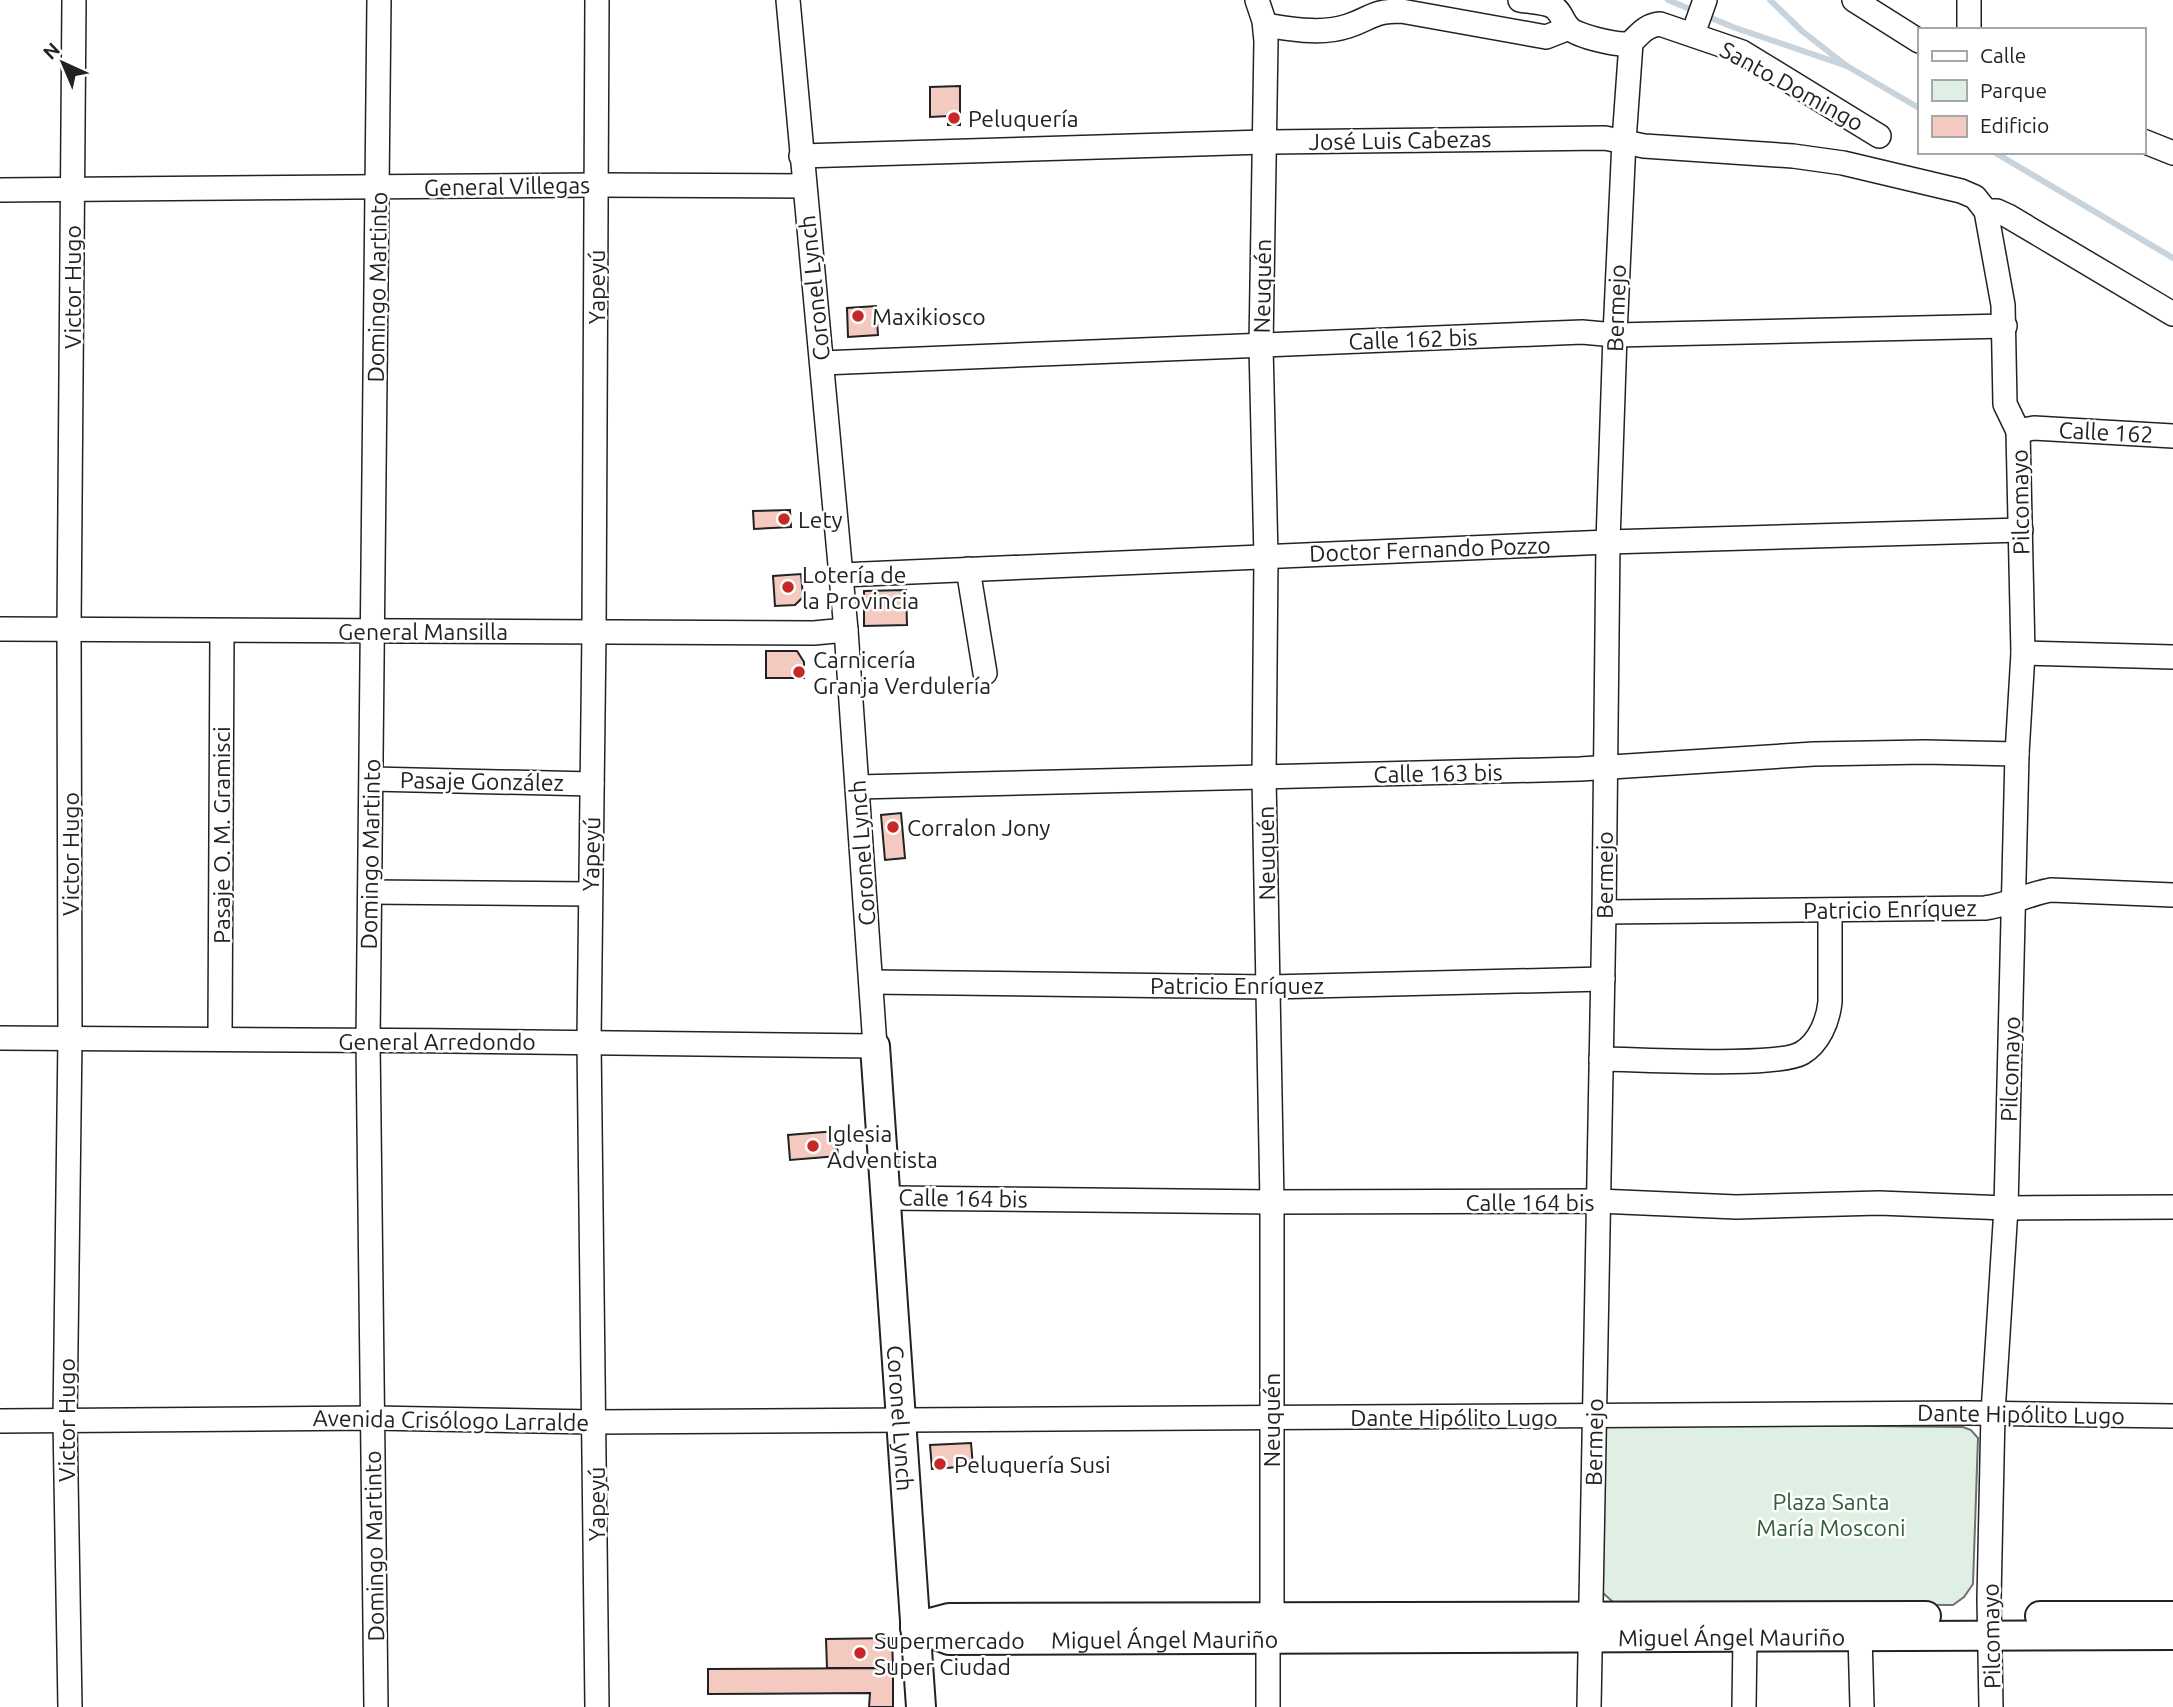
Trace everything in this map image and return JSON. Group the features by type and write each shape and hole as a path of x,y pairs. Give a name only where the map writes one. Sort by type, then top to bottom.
{"main road":[{"name":"Coronel Lynch","path":"875,1046 921,1707"},
{"name":"Miguel Ángel Mauriño","path":"1592,1626 1745,1636 1860,1636 1991,1625 2173,1615"},
{"name":"Miguel Ángel Mauriño","path":"915,1628 949,1640 1270,1627 1991,1625 2173,1635"}],"street":[{"name":"Victor Hugo","path":"70,1707 65,1421 70,1038 69,629 74,0"},
{"name":"Domingo Martinto","path":"376,1707 368,1041 379,0"},
{"name":"Yapeyú","path":"597,0 589,1041 597,1707"},
{"name":"Coronel Lynch","path":"788,0 846,630 875,1046"},
{"path":"1520,0 1551,6 1576,34 1622,44 1631,43"},
{"path":"1694,30 1705,0"},
{"path":"1854,0 1918,40"},
{"path":"1969,0 1969,28"},
{"name":"Neuquén","path":"1252,1 1265,25 1266,41 1261,345 1266,556 1265,777 1272,1202 1268,1707"},
{"path":"1265,25 1303,31 1330,30 1380,11 1401,11 1546,37 1569,28"},
{"name":"Santo Domingo","path":"1631,43 1648,25 1660,24 1694,30 1742,52 1879,136"},
{"name":"Bermejo","path":"1589,1707 1603,979 1608,542 1615,335 1631,43"},
{"name":"José Luis Cabezas","path":"801,156 1264,142 1605,138 1644,146 1793,156 1843,163 1961,191 1975,197 1986,211 1997,211 2008,216 2173,314"},
{"path":"2145,142 2173,153"},
{"name":"General Villegas","path":"0,190 804,186"},
{"name":"Pilcomayo","path":"1986,211 2005,326 2005,404 2013,422 2021,530 2023,653 2017,754 2006,1208 1993,1413 1991,1707"},
{"name":"Calle 162 bis","path":"822,363 1582,332 1615,335 2005,326"},
{"name":"Calle 162","path":"2013,422 2034,428 2173,436"},
{"name":"Doctor Fernando Pozzo","path":"841,575 1608,542 2021,530"},
{"path":"968,569 985,673"},
{"name":"General Mansilla","path":"0,629 814,633 846,630"},
{"name":"Pasaje O. M. Gramisci","path":"220,1039 222,631"},
{"path":"2023,653 2173,657"},
{"name":"Calle 163 bis","path":"858,787 1580,769 1814,754 2017,754"},
{"name":"Pasaje González","path":"372,779 592,784"},
{"name":"Patricio Enríquez","path":"1604,912 1985,908 2051,890 2173,895"},
{"path":"370,892 590,894"},
{"path":"1601,1059 1754,1060 1780,1059 1800,1054 1812,1045 1828,1018 1830,910"},
{"name":"Patricio Enríquez","path":"871,982 1268,987 1603,979"},
{"name":"General Arredondo","path":"0,1038 589,1041 875,1046"},
{"name":"Calle 164 bis","path":"887,1198 1272,1202 1598,1201 1736,1207 1879,1203 2006,1208 2173,1207"},
{"name":"Dante Hipólito Lugo","path":"902,1419 1993,1413 2173,1416"},
{"name":"Avenida Crisólogo Larralde","path":"0,1421 373,1418 595,1422 902,1419"},
{"path":"1744,1707 1745,1636"},
{"path":"1860,1636 1861,1707"}],"green space":[{"name":"Plaza Santa María Mosconi","path":"1611,1423 1963,1427 1971,1430 1978,1438 1973,1584 1964,1597 1953,1605 1614,1603 1603,1593 1601,1586 1605,1427"}],"building":[{"path":"960,86 960,125 948,125 948,116 930,117 930,87"},
{"path":"876,306 878,335 848,337 847,308"},
{"path":"790,510 791,527 754,529 753,511"},
{"name":"Lotería de la Provincia","path":"801,574 803,597 795,605 775,606 773,576"},
{"path":"906,590 907,625 864,626 864,591"},
{"path":"766,651 797,651 804,662 804,678 766,678"},
{"path":"901,813 905,858 885,860 881,815"},
{"name":"Iglesia Adventista","path":"836,1131 838,1156 790,1160 788,1135"},
{"path":"971,1443 973,1466 932,1469 930,1445"},
{"name":"Supermercado Super Ciudad","path":"892,1638 893,1668 827,1668 826,1639"},
{"path":"893,1668 893,1707 869,1707 870,1693 708,1694 708,1669"}],"waterway":[{"path":"1668,0 1733,27 1847,66"},
{"path":"1770,0 1802,31 1847,66 1918,107"},
{"path":"1997,154 2173,258"}],"place":[{"name":"Peluquería","path":"954,118"},
{"name":"Maxikiosco","path":"858,316"},
{"name":"Lety","path":"784,519"},
{"name":"Lotería de la Provincia","path":"788,587"},
{"name":"Carnicería Granja Verdulería","path":"799,672"},
{"name":"Corralon Jony","path":"893,827"},
{"name":"Iglesia Adventista","path":"813,1146"},
{"name":"Peluquería Susi","path":"940,1464"},
{"name":"Supermercado Super Ciudad","path":"860,1653"}]}
